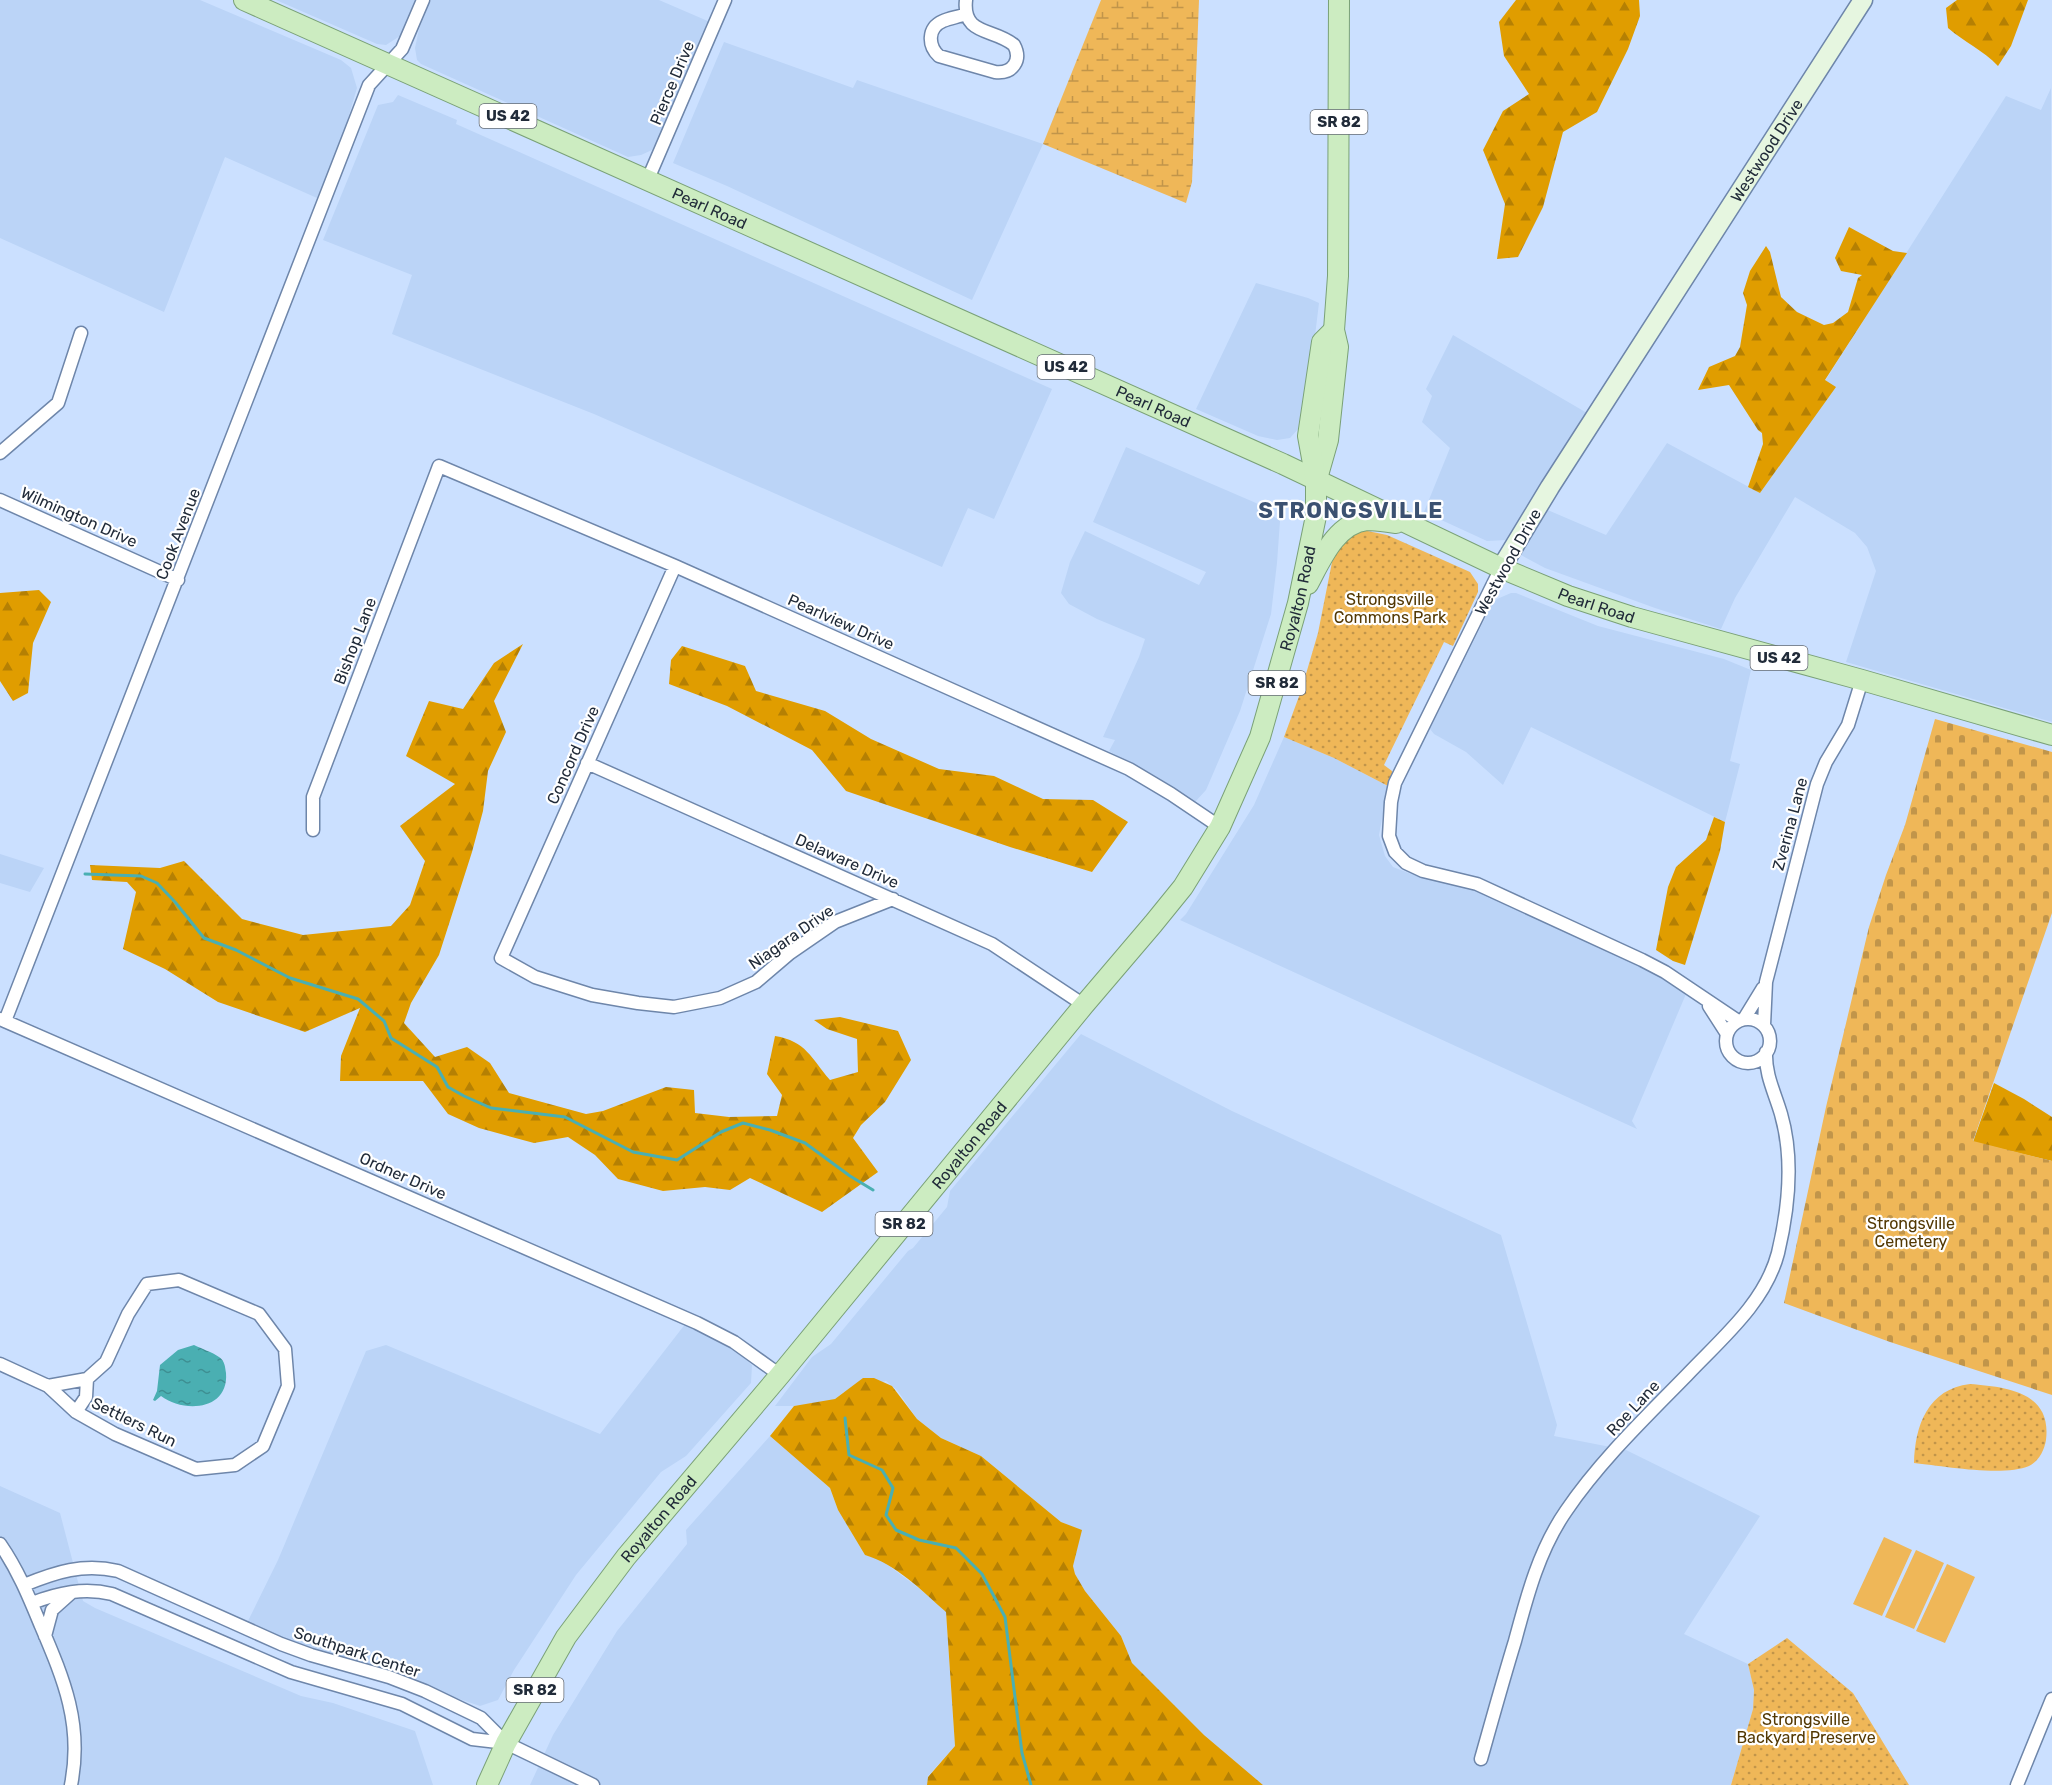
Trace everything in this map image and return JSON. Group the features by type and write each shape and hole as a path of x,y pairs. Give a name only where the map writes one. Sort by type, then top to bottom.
{"main road":[{"name":"Pearl Road","path":"244,0 648,179 1316,480 1501,568 1568,596 1632,617 2052,735"},
{"name":"Royalton Road","path":"488,1785 506,1743 566,1637 626,1557 780,1375 1183,886 1220,827 1260,737 1298,603 1316,516 1316,480 1308,436 1322,342 1334,330 1338,276 1339,0"},
{"path":"1298,603 1315,571 1341,531 1366,520 1410,524"}],"street":[{"name":"Cook Avenue","path":"3,1020 178,580 369,85 402,49 423,0"},
{"name":"Pierce Drive","path":"648,179 725,0"},
{"path":"966,0 966,14 972,24 1014,45 1017,55 1016,63 1011,69 1005,72 995,72 939,56 934,51 931,46 931,36 936,25 966,14"},
{"name":"Westwood Drive","path":"1741,1020 1705,1000 1659,968 1477,884 1415,869 1400,858 1391,845 1389,822 1395,783 1501,568 1556,478 1863,0"},
{"path":"0,453 58,403 81,333"},
{"name":"Pearlview Drive","path":"439,466 675,566 1129,769 1220,827"},
{"name":"Bishop Lane","path":"313,830 313,797 439,466"},
{"name":"Wilmington Drive","path":"0,500 178,580"},
{"name":"Concord Drive","path":"501,958 675,566"},
{"name":"Zverina Lane","path":"1741,1020 1760,996 1766,982 1817,784 1826,762 1848,725 1862,680"},
{"name":"Delaware Drive","path":"587,763 992,944 1083,1005"},
{"name":"Niagara Drive","path":"501,958 535,977 592,995 638,1004 674,1007 720,998 756,982 790,953 835,922 893,899"},
{"name":"Zverina Lane","path":"1764,1025 1766,982"},
{"name":"Westwood Drive","path":"1705,1000 1727,1034"},
{"name":"Ordner Drive","path":"3,1020 697,1323 734,1342 780,1375"},
{"path":"1741,1020 1754,1020 1764,1025 1769,1037 1766,1053 1758,1060 1743,1062 1736,1059 1728,1049 1727,1034 1732,1025 1741,1020"},
{"name":"Roe Lane","path":"1481,1759 1532,1579 1549,1540 1565,1512 1588,1481 1634,1429 1739,1321 1755,1301 1771,1272 1786,1211 1789,1160 1781,1114 1767,1072 1766,1053"},
{"name":"Roe Lane","path":"1743,1062 1764,1078 1771,1087"},
{"name":"Settlers Run","path":"0,1364 48,1386 76,1412 115,1434 196,1469 235,1465 263,1446 288,1386 285,1349 259,1314 179,1280 147,1284 128,1314 106,1362 87,1379"},
{"path":"48,1386 87,1379 86,1397 76,1412"},
{"path":"0,1544 24,1585 66,1690 72,1713 75,1747 71,1785"},
{"name":"Southpark Center","path":"24,1585 71,1569 93,1568 118,1571 281,1644 389,1677 425,1691 481,1718 506,1743"},
{"path":"32,1603 53,1595 72,1592 99,1591 117,1596 291,1672 402,1704 472,1739 506,1743 593,1785"},
{"path":"45,1636 52,1610 72,1592"},
{"path":"2017,1785 2052,1699"}],"shaded area":[{"path":"0,0 200,0 341,60 351,68 357,88 339,149 317,198 225,157 164,312 0,238"},
{"path":"276,0 417,0 400,36 386,45 377,44"},
{"path":"431,0 659,0 710,22 652,150 628,157 421,64 417,60 415,48 419,29"},
{"path":"724,42 853,88 857,80 1043,144 972,300 673,163"},
{"path":"2051,88 2052,722 1846,662 1876,571 1867,547 1855,533 1795,497 1735,598 1721,629 1545,568 1521,555 1520,548 1543,508 1606,535 1667,443 1760,493 1835,387 1825,381 2006,96 2041,110"},
{"path":"398,95 457,120 456,124 1052,389 994,519 968,508 942,567 594,414 392,334 412,275 323,240 378,105 393,102"},
{"path":"1256,283 1319,303 1308,393 1300,427 1290,438 1277,440 1258,436 1196,409"},
{"path":"1453,335 1587,413 1506,540 1487,541 1424,512 1450,448 1422,422 1432,396 1426,389"},
{"path":"1126,447 1256,503 1280,521 1271,614 1240,711 1206,790 1195,802 1109,751 1115,740 1103,737 1145,639 1097,619 1069,604 1061,593 1070,562 1085,531 1199,585 1206,572 1093,522"},
{"path":"1511,593 1598,626 1724,659 1751,670 1730,761 1740,764 1725,822 1531,727 1503,785 1466,752 1434,734 1430,729 1492,604 1497,599"},
{"path":"1284,737 1334,758 1388,786 1379,835 1385,856 1393,867 1419,877 1481,890 1661,976 1686,994 1632,1121 1637,1129 1180,920 1254,805"},
{"path":"0,854 44,868 30,892 0,883"},
{"path":"1081,1034 1232,1111 1501,1235 1557,1425 1554,1436 1626,1450 1760,1516 1684,1634 1748,1664 1754,1690 1753,1709 1731,1785 1263,1785 1204,1735 1132,1663 1121,1636 1085,1591 1075,1574 1073,1566 1081,1530 1061,1522 981,1456 941,1438 917,1419 897,1390 886,1381 844,1392 835,1399 821,1403 775,1406 812,1357 831,1344 947,1207 950,1191"},
{"path":"686,1323 735,1350 752,1365 751,1383 686,1456 661,1472 576,1575 514,1670 498,1700 480,1706 317,1651 247,1623 278,1560 366,1351 386,1345 600,1434"},
{"path":"770,1436 830,1488 838,1510 865,1555 881,1560 946,1612 955,1746 928,1776 927,1785 530,1785 553,1735 617,1631 687,1544 686,1530"},
{"path":"0,1486 60,1513 83,1601 301,1696 333,1703 415,1731 433,1785 0,1785"}],"green space":[{"path":"1101,0 1199,0 1192,182 1186,203 1043,144"},
{"path":"1516,0 1639,0 1640,16 1628,49 1597,112 1563,132 1543,207 1518,257 1497,259 1505,204 1483,150 1503,111 1529,94 1504,56 1499,22"},
{"path":"1957,0 2028,0 2011,46 1998,66 1948,28 1946,8"},
{"path":"1849,227 1893,251 1907,253 1825,380 1836,387 1760,493 1748,487 1763,444 1762,433 1729,385 1698,390 1709,367 1735,356 1740,347 1747,305 1743,293 1750,271 1766,246 1770,252 1781,297 1797,312 1824,325 1833,323 1848,312 1858,278 1862,275 1841,271 1835,258"},
{"name":"Strongsville Commons Park","path":"1358,529 1387,535 1470,572 1478,584 1478,592 1453,646 1444,642 1384,765 1392,771 1393,775 1388,786 1334,758 1284,737 1301,691 1318,633 1333,557 1343,536"},
{"path":"39,590 51,602 33,643 28,693 13,701 0,681 0,593"},
{"path":"523,644 494,701 506,732 488,771 483,811 472,852 439,955 411,1003 404,1023 435,1057 467,1047 490,1063 509,1093 586,1114 603,1111 666,1087 694,1090 695,1113 729,1117 777,1116 782,1095 767,1074 775,1036 801,1046 830,1080 858,1072 857,1039 827,1029 814,1020 840,1017 898,1031 911,1060 885,1102 861,1125 853,1138 878,1172 822,1212 750,1178 730,1190 705,1187 663,1191 618,1179 595,1155 568,1137 534,1143 479,1128 448,1114 423,1081 340,1081 341,1056 360,1008 305,1032 218,1002 165,969 123,949 136,892 127,882 92,880 90,865 160,868 184,861 242,919 303,935 391,926 410,905 425,861 400,826 455,784 406,756 429,701 463,709 494,663"},
{"path":"682,646 745,666 756,691 825,711 871,739 939,769 994,776 1043,799 1093,800 1128,822 1092,872 1010,847 846,791 812,750 727,706 669,684 671,660"},
{"name":"Strongsville Cemetery","path":"1935,719 2052,752 2052,913 1973,1141 2052,1161 2052,1395 1890,1342 1784,1303 1826,1107 1869,927 1905,825"},
{"path":"1714,817 1725,822 1720,851 1685,965 1673,961 1656,950 1668,887 1676,867 1706,840"},
{"path":"1994,1083 2052,1117 2052,1161 1973,1142"},
{"path":"863,1378 874,1378 892,1386 917,1419 941,1438 981,1456 1061,1522 1082,1530 1073,1566 1075,1574 1085,1591 1121,1636 1132,1663 1204,1735 1263,1785 927,1785 928,1777 955,1746 946,1612 898,1571 865,1555 838,1510 830,1488 770,1436 794,1406 835,1399"},
{"path":"1970,1384 2011,1390 2034,1402 2042,1411 2046,1424 2046,1440 2044,1448 2033,1464 2018,1469 1989,1471 1914,1463 1917,1435 1934,1401 1956,1387"},
{"path":"1884,1537 1912,1550 1882,1616 1853,1604"},
{"path":"1916,1550 1944,1563 1914,1629 1885,1617"},
{"path":"1947,1564 1975,1577 1945,1643 1916,1631"},
{"name":"Strongsville Backyard Preserve","path":"1787,1638 1853,1693 1909,1785 1731,1785 1753,1709 1754,1690 1748,1664"}],"water":[{"path":"194,1345 216,1355 224,1362 225,1386 220,1395 203,1405 192,1406 181,1405 161,1396 153,1400 157,1391 160,1365 178,1350"}],"waterway":[{"path":"85,874 141,876 157,883 204,938 236,950 290,978 358,999 384,1021 391,1038 437,1067 448,1087 491,1108 565,1117 633,1152 677,1160 721,1132 743,1123 805,1143 873,1190"},
{"path":"845,1418 849,1455 882,1470 893,1488 886,1515 896,1530 919,1540 956,1548 982,1574 1005,1617 1022,1753 1031,1785"}],"district":[{"name":"STRONGSVILLE","path":"1351,510"}]}
